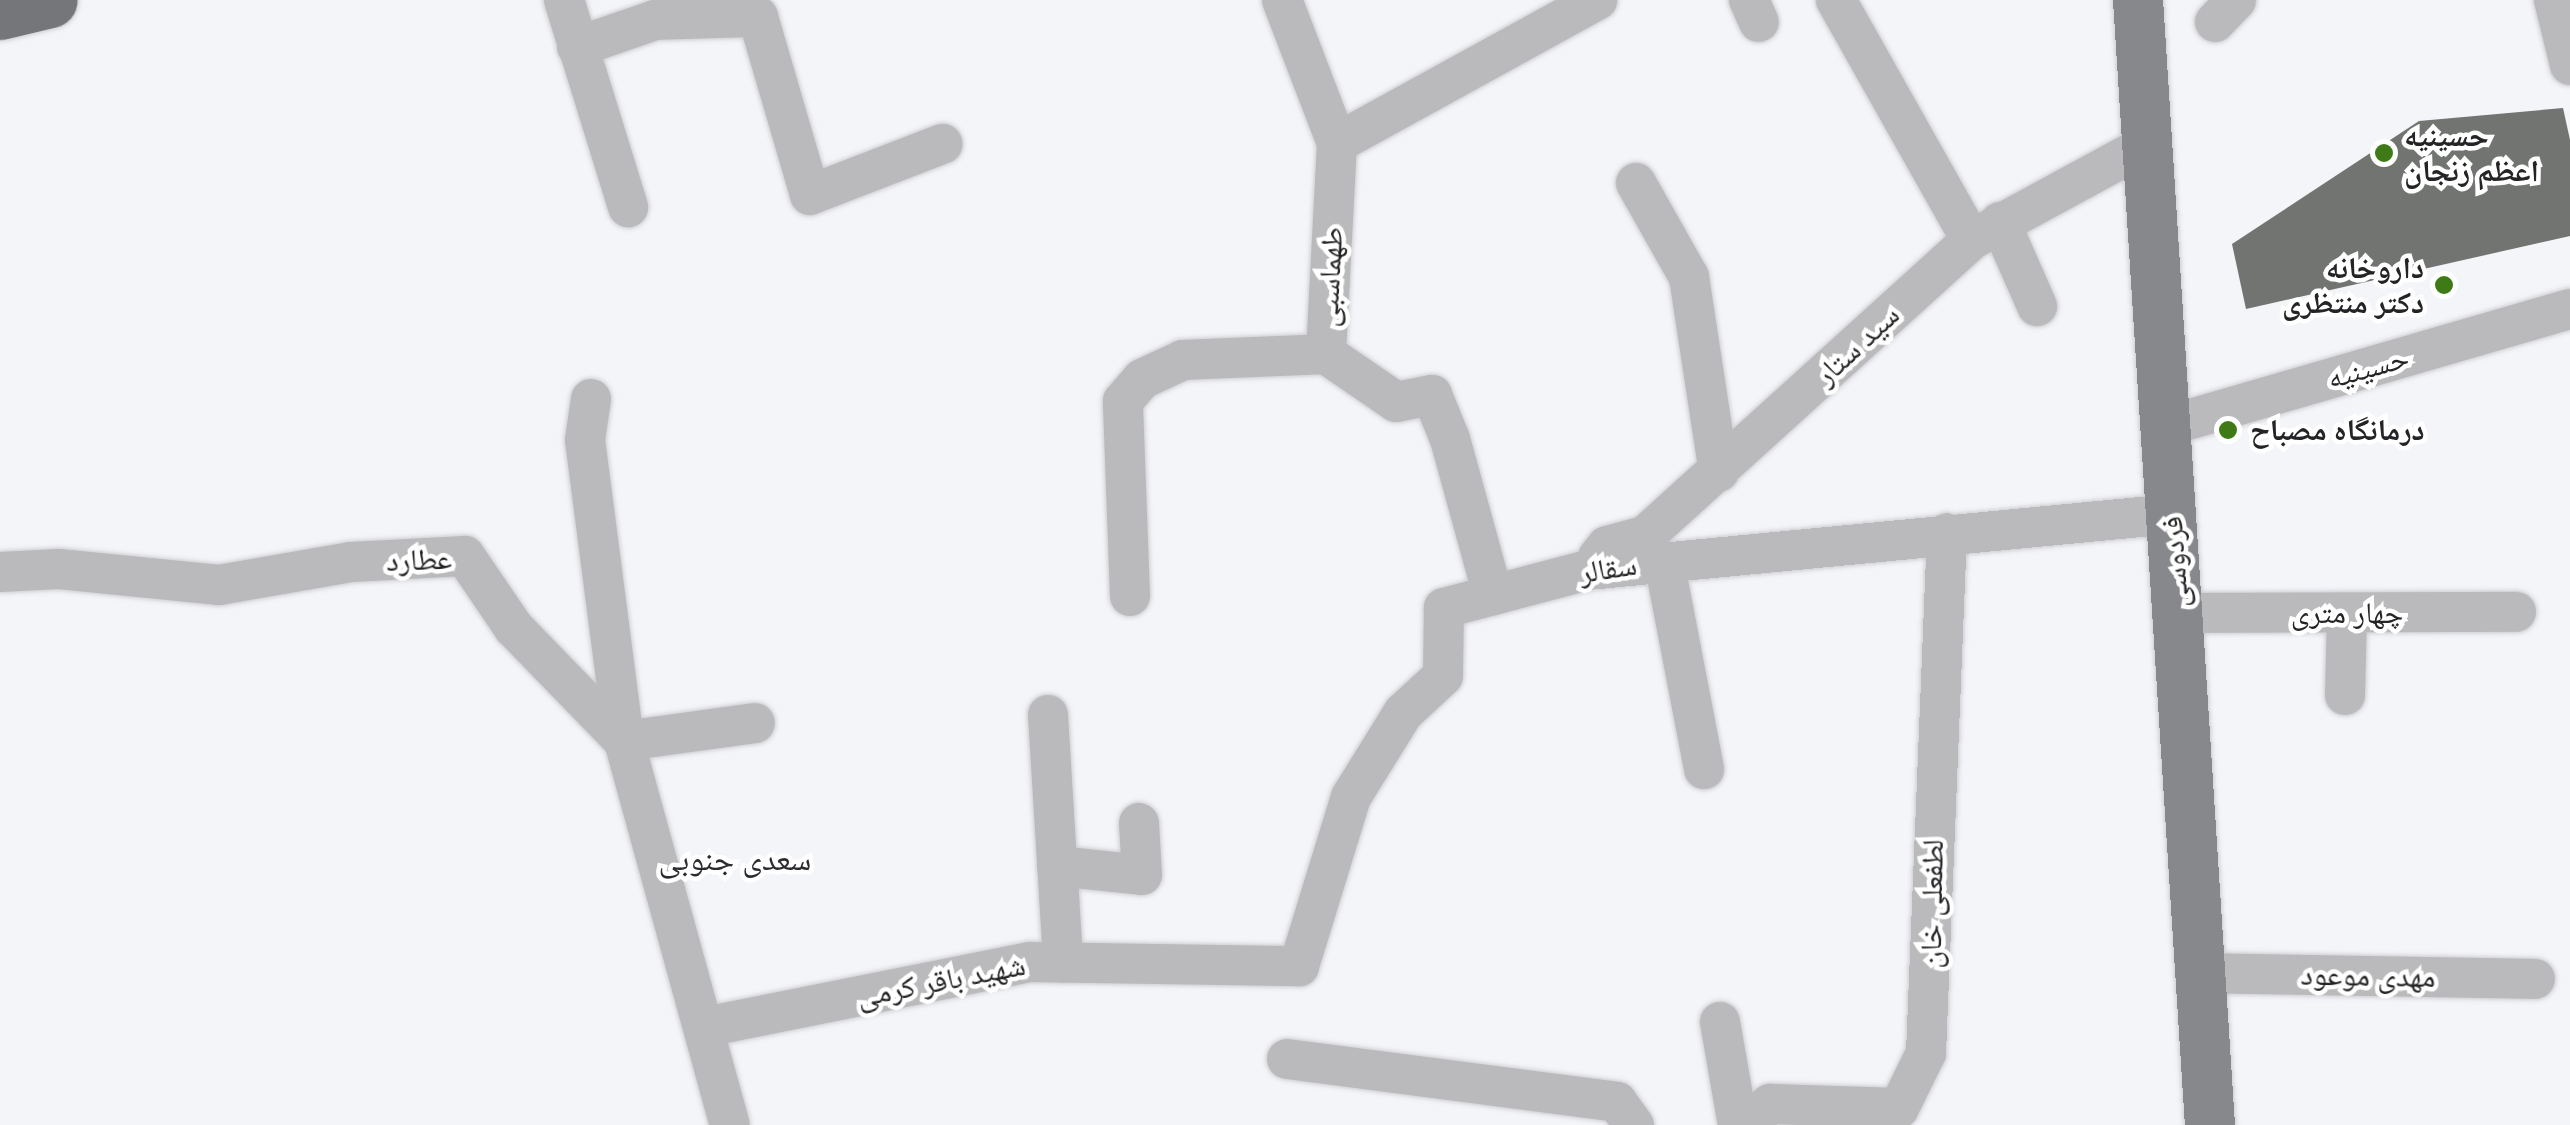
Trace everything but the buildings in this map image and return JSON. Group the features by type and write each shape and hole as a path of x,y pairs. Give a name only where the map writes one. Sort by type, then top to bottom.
{"highway":[{"path":"0,12 50,0"}],"main road":[{"name":"فردوسی","path":"2138,0 2210,1125"}],"street":[{"path":"564,0 628,208"},
{"name":"طهماسبی","path":"1282,0 1337,143 1326,354 1396,402 1432,394 1450,439 1492,595"},
{"path":"1337,143 1597,0"},
{"path":"1836,0 2037,306"},
{"path":"2554,0 2570,66"},
{"path":"577,46 655,20 758,17 810,194 942,144"},
{"name":"سید ستار","path":"1588,570 1607,546 1645,536 1985,231 2148,144"},
{"path":"1636,183 1689,277 1719,472"},
{"name":"حسینیه","path":"2167,426 2569,313"},
{"path":"1130,596 1122,401 1142,379 1182,360 1326,354"},
{"path":"591,400 584,440 624,741 730,1125"},
{"name":"سقالر","path":"1299,966 1351,796 1403,714 1444,676 1444,608 1588,570 2172,514"},
{"name":"لطفعلی خان","path":"1742,1125 1770,1104 1898,1108 1926,1053 1946,533"},
{"name":"عطارد","path":"0,572 59,569 220,584 352,562 465,556 514,628 624,741"},
{"path":"1664,561 1704,769"},
{"path":"2345,695 2348,612"},
{"name":"چهار متری","path":"2178,613 2516,612"},
{"path":"1048,715 1063,963"},
{"path":"624,741 755,723"},
{"path":"1057,866 1142,876 1139,823"},
{"name":"شهید باقر کرمی","path":"705,1027 1030,962 1299,966"},
{"name":"مهدی موعود","path":"2201,973 2535,978"},
{"path":"1720,1022 1742,1125"},
{"path":"1287,1059 1617,1102 1634,1125"}],"place":[{"name":"حسینیه اعظم زنجان","path":"2384,153"},
{"name":"داروخانه دکتر منتظری","path":"2444,285"},
{"name":"درمانگاه مصباح","path":"2228,430"}],"district":[{"name":"سعدی جنوبی","path":"735,859"}]}
